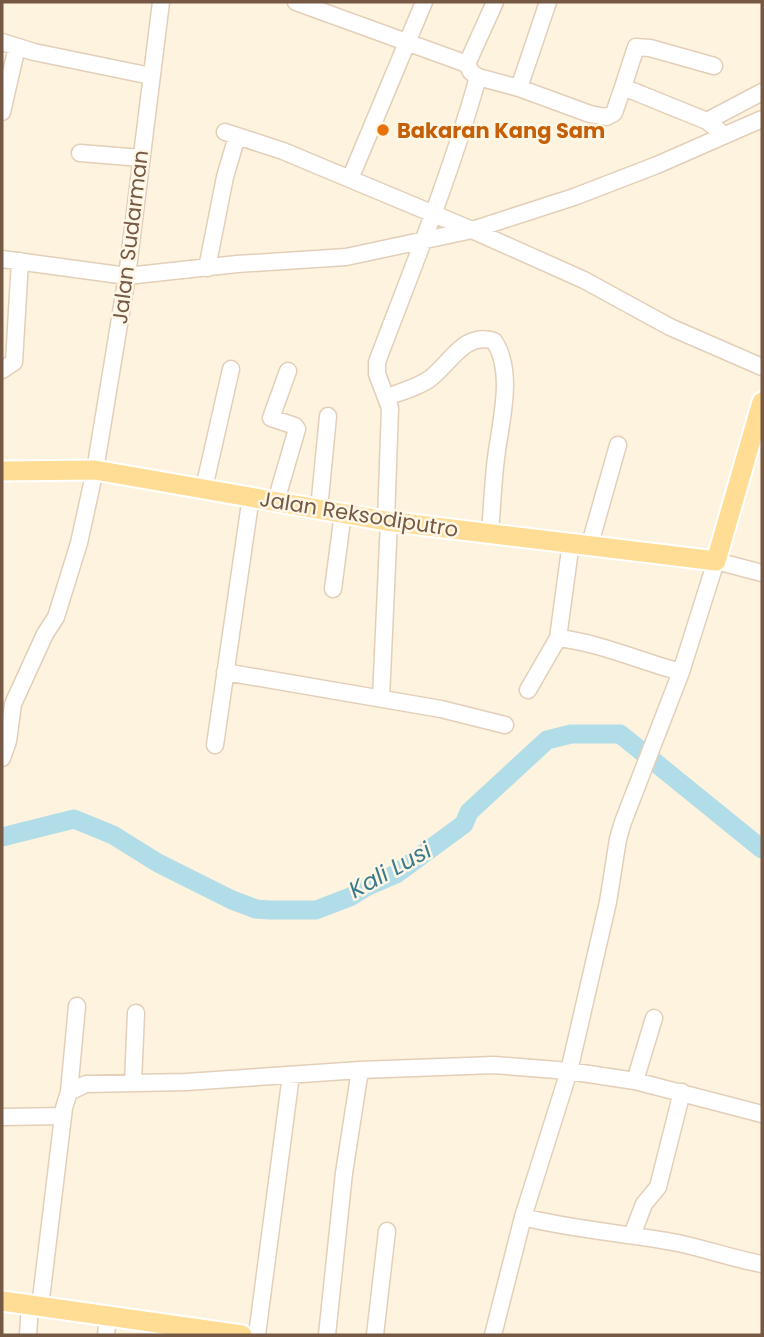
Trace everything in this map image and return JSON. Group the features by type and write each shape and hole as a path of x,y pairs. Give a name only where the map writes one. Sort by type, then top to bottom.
{"main road":[{"path":"716,561 762,402"},
{"name":"Jalan Reksodiputro","path":"2,471 97,471 388,521 716,561"},
{"path":"2,1301 35,1306 107,1326 242,1335"}],"street":[{"name":"Jalan Sudarman","path":"2,758 13,704 45,634 56,617 79,543 97,471 127,276 161,2"},
{"path":"296,2 341,10 467,64 471,72 478,77 519,88 590,114 607,117 614,113 636,47 650,48 714,66"},
{"path":"350,179 424,2"},
{"path":"467,64 495,2"},
{"path":"519,88 548,2"},
{"path":"2,112 9,45 151,76"},
{"path":"381,698 391,419 387,397 377,374 377,362 425,239 478,77"},
{"path":"623,87 707,121 723,134"},
{"path":"707,121 762,92"},
{"path":"2,259 127,276 330,260 472,230 657,165 762,118"},
{"path":"206,268 231,134 283,151 472,230 584,280 670,327 762,367"},
{"path":"80,153 141,158"},
{"path":"2,370 14,362 20,261"},
{"path":"387,397 428,380 465,344 478,339 494,341 500,355 505,404 496,458 490,533"},
{"path":"204,488 231,369"},
{"path":"276,501 297,429 271,418 288,371"},
{"path":"319,509 328,416"},
{"path":"528,690 558,638 580,543 618,445"},
{"path":"215,745 251,496"},
{"path":"333,589 343,513"},
{"path":"493,1335 523,1217 569,1071 608,902 618,839 681,672 716,561 762,573"},
{"path":"558,638 599,645 681,672"},
{"path":"226,672 441,709 505,725"},
{"path":"28,1335 69,1092 77,1006"},
{"path":"132,1083 136,1013"},
{"path":"635,1081 654,1018"},
{"path":"69,1092 86,1084 494,1065 569,1071 635,1081 682,1091 762,1114"},
{"path":"327,1335 344,1173 360,1070"},
{"path":"257,1335 291,1076"},
{"path":"632,1235 643,1204 658,1187 682,1091"},
{"path":"2,1117 63,1116"},
{"path":"523,1217 554,1225 681,1244 762,1265"},
{"path":"375,1335 387,1231"}],"waterway":[{"name":"Kali Lusi","path":"2,837 74,819 113,835 158,863 232,900 256,909 316,910 396,874 464,824 469,812 547,740 571,734 620,734 762,849"}],"place":[{"name":"Bakaran Kang Sam","path":"383,130"}]}
